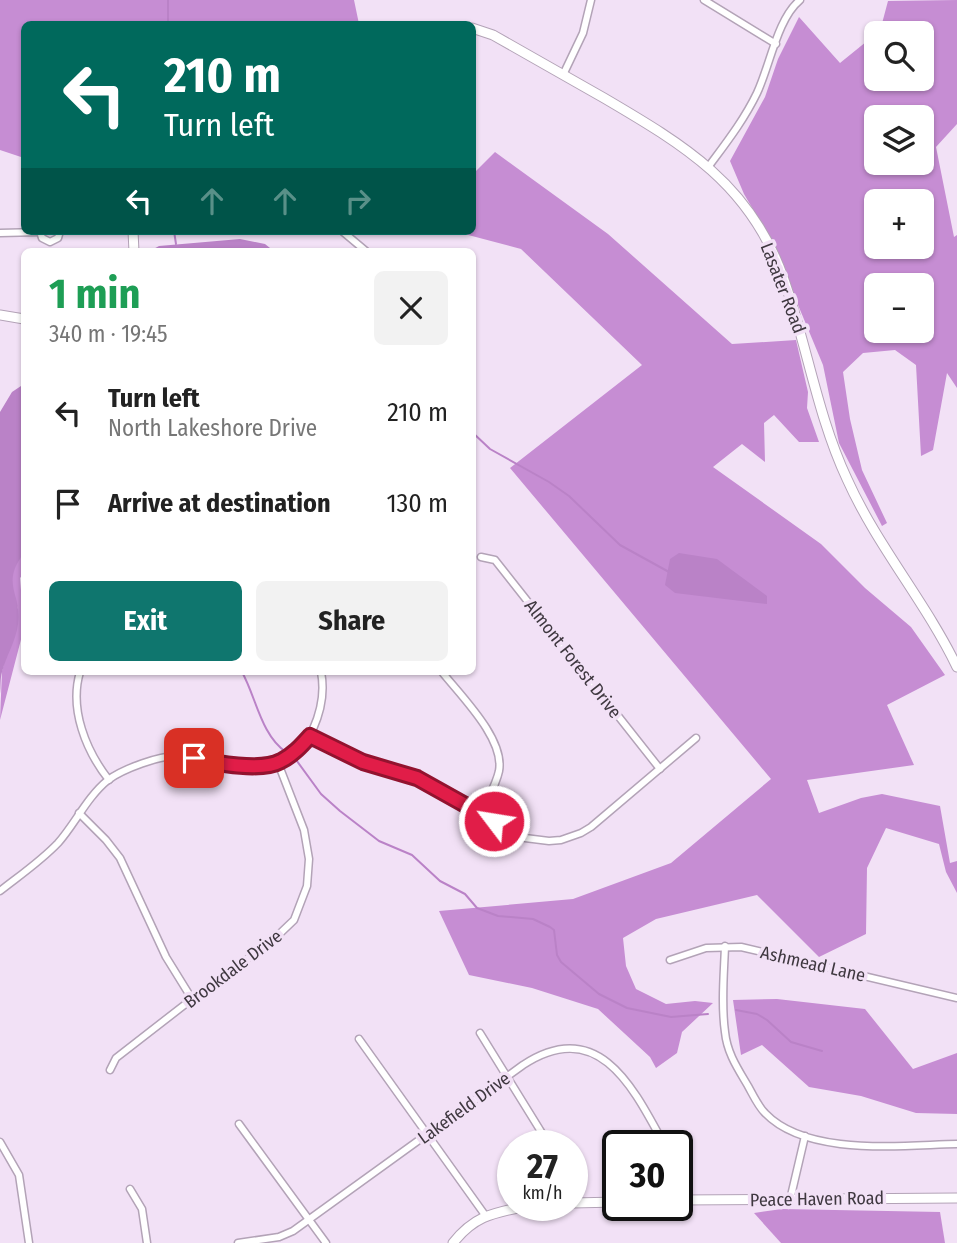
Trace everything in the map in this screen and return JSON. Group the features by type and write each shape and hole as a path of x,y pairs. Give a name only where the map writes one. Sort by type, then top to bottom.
{"street":[{"path":"564,75 583,33 591,0"},
{"path":"704,0 776,44"},
{"path":"709,166 736,130 757,93 785,19 800,0"},
{"name":"Lasater Road","path":"476,29 493,35 666,134 709,166 748,211 776,260 846,479 872,527 936,626 957,667"},
{"path":"0,233 21,232"},
{"path":"42,235 44,240 50,242 59,235"},
{"path":"347,235 362,248"},
{"path":"0,315 21,318"},
{"name":"Almont Forest Drive","path":"481,557 495,560 660,769"},
{"path":"80,675 77,691 83,734 99,767 109,780"},
{"path":"0,891 59,841 79,813 109,780 154,759 177,755 242,765 278,763 296,751 310,736 322,709 321,675"},
{"path":"444,675 491,736 499,753 499,771 482,813"},
{"path":"310,736 363,762 417,778 525,838 549,841 591,827 696,738"},
{"name":"Brookdale Drive","path":"110,1070 116,1058 289,927 304,898 309,874 308,844 299,813 278,763"},
{"path":"79,813 120,858 157,940 192,999"},
{"path":"725,946 724,1033 734,1064 765,1113 792,1131 841,1145 957,1144"},
{"name":"Ashmead Lane","path":"670,961 706,948 741,947 957,998"},
{"path":"480,1033 540,1130"},
{"path":"359,1040 485,1215"},
{"name":"Lakefield Drive","path":"238,1243 279,1237 309,1220 537,1055 550,1050 573,1049 592,1053 608,1061 620,1072 655,1130"},
{"path":"239,1124 326,1243"},
{"path":"790,1200 806,1136"},
{"path":"0,1142 19,1175 29,1243"},
{"path":"130,1189 142,1209 147,1243"},
{"name":"Peace Haven Road","path":"693,1200 957,1198"},
{"path":"453,1243 462,1232 485,1215 497,1212"}],"shaded area":[{"path":"0,0 354,0 358,21 21,21 21,157 0,150"},
{"path":"957,0 957,124 936,147 954,237 957,235 957,388 947,373 933,450 921,456 916,365 895,350 863,353 843,372 862,470 887,523 882,526 839,443 823,365 771,240 744,194 730,161 765,97 778,59 799,17 840,63 864,44 864,91 934,91 934,21 883,21 888,1"},
{"path":"495,152 608,234 732,344 796,340 808,392 807,408 819,442 799,442 774,415 764,423 765,462 742,444 713,467 821,544 865,588 911,627 945,675 887,705 914,765 807,780 819,813 861,798 882,794 940,806 950,863 957,861 957,893 946,872 939,844 886,828 867,868 866,934 819,957 757,895 656,919 623,938 626,966 636,989 666,1004 695,1001 713,1003 682,1032 677,1053 656,1068 650,1057 598,1009 532,988 469,975 439,911 573,899 671,863 771,779 510,468 642,365 521,249 468,235 476,235 476,171"},
{"path":"240,239 265,244 270,248 155,248"},
{"path":"21,386 21,558 13,581 18,624 2,672 0,694 0,412 12,392"},
{"path":"679,553 717,559 767,596 767,604 675,593 665,585 670,559"},
{"path":"21,556 21,640 0,720 2,671 18,610 10,578"},
{"path":"777,999 865,1009 913,1069 957,1053 957,1114 916,1113 861,1096 809,1087 762,1045 741,1055 733,1000"},
{"path":"782,1209 940,1212 945,1243 781,1243 754,1213"}],"waterway":[{"path":"168,0 168,21"},
{"path":"175,235 176,244"},
{"path":"476,436 490,449 569,496 620,545 669,572"},
{"path":"244,675 265,726 286,752"},
{"path":"294,757 321,794 340,811 379,841 412,855 440,881 465,894 477,908 498,916 533,919 554,930 557,955 561,962 599,994 627,1008 671,1017 708,1014"},
{"path":"736,1010 757,1014 791,1042 822,1051"}],"route":[{"path":"194,758 254,766 278,763 296,751 310,736 363,762 417,778 494,821"}]}
